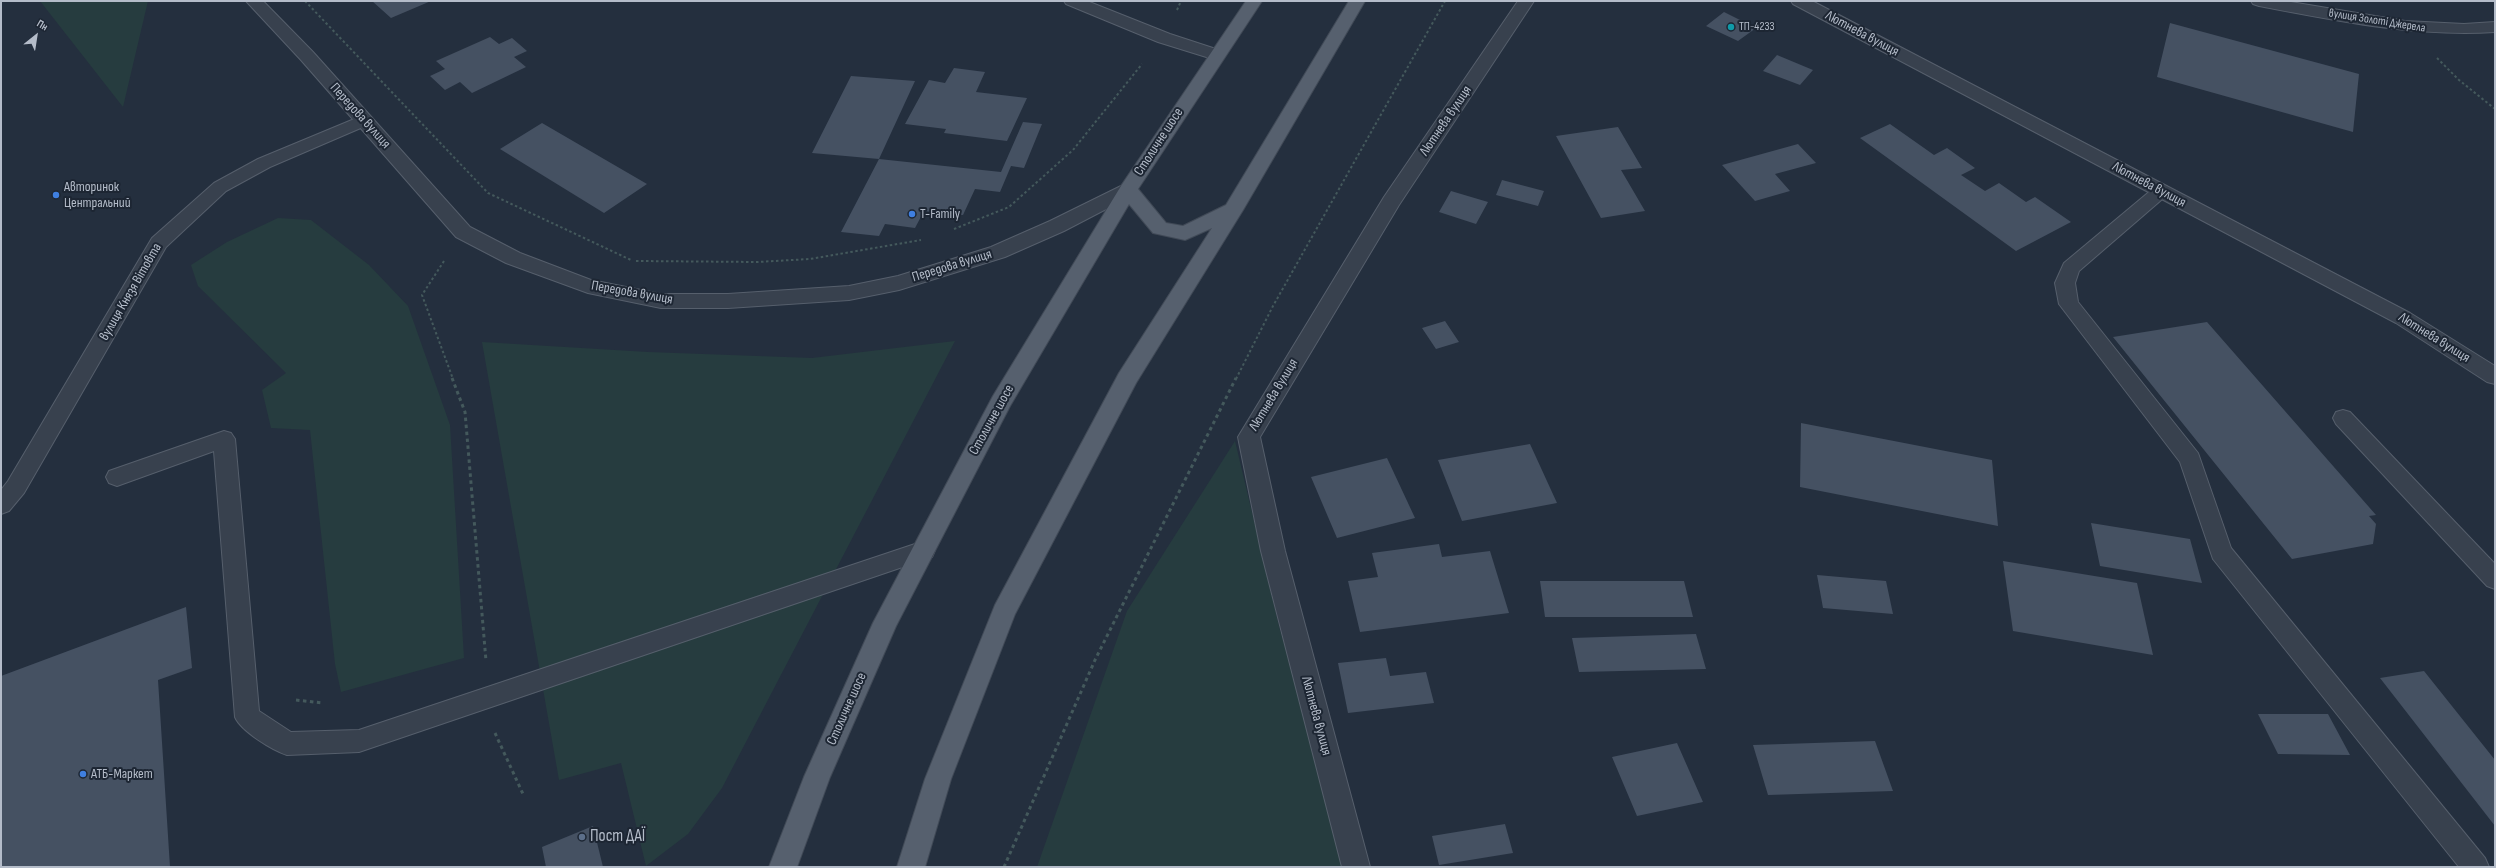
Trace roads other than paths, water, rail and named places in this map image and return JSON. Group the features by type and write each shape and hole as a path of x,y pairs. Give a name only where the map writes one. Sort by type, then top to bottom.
{"main road":[{"name":"Столичне шосе","path":"783,867 817,777 882,630 1001,402 1128,190 1216,55 1254,1"},
{"path":"910,867 938,779 1004,612 1127,379 1233,210 1357,1"},
{"path":"1128,190 1160,228 1185,232 1233,210"}],"street":[{"name":"Передова вулиця","path":"254,1 364,120 463,232 513,258 588,286 661,301 728,302 849,293 906,280 998,252 1069,220 1128,190"},
{"path":"1072,1 1164,38 1216,55"},
{"name":"Лютнева вулиця","path":"1356,867 1273,550 1249,437 1391,202 1526,1"},
{"name":"Лютнева вулиця","path":"1799,1 2403,318 2495,376"},
{"name":"вулиця Золоті Джерела","path":"2259,1 2405,28 2457,30 2495,27"}],"lane":[{"name":"вулиця Князя Вітовта","path":"1,505 8,487 159,243 220,187 264,163 364,120"},
{"path":"2161,191 2071,268 2065,283 2069,304 2190,459 2221,552 2476,867"},
{"path":"2343,418 2495,579"},
{"path":"117,477 224,439 247,717 287,744 359,741 924,550"}],"place":[{"name":"ТП-4233","path":"1731,27"},
{"name":"Авторинок Центральний","path":"56,195"},
{"name":"T-Family","path":"912,214"},
{"name":"АТБ-Маркет","path":"83,774"},
{"name":"Пост ДАЇ","path":"582,837"}]}
